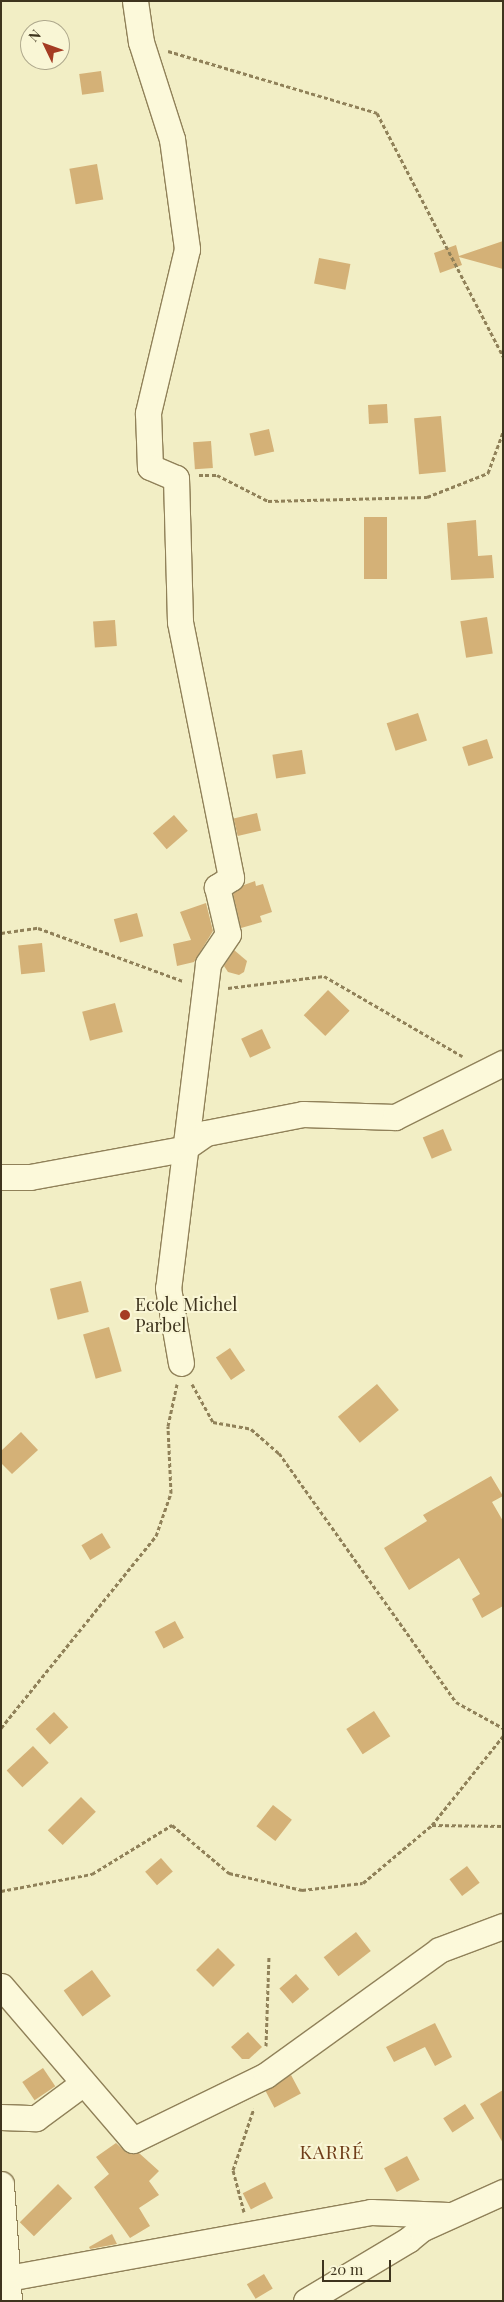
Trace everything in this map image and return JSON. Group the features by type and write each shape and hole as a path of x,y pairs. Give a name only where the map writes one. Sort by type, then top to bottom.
{"street":[{"path":"135,1 141,42 172,139 187,249 148,413 150,467 176,478 180,622 231,878 217,887 228,934 208,964 168,1288 181,1363"},
{"path":"1,1177 30,1177 184,1149 206,1133 303,1114 395,1117 495,1067"},
{"path":"1,1986 82,2084 133,2140 266,2075 439,1950 503,1926"},
{"path":"1,2117 36,2118 82,2084"},
{"path":"1,2184 8,2289 371,2212 448,2216"},
{"path":"306,2301 408,2240 421,2228 503,2192"}],"path":[{"path":"141,42 377,113 503,356"},
{"path":"176,478 184,475 217,475 268,501 426,497 488,473 503,432"},
{"path":"1,933 38,928 205,989 324,976 495,1067"},
{"path":"181,1363 213,1422 251,1430 279,1453 456,1702 503,1728"},
{"path":"1,1728 156,1536 171,1493 168,1426 181,1363"},
{"path":"1,1891 92,1874 172,1825 230,1873 302,1890 363,1883 432,1826 503,1736"},
{"path":"432,1826 503,1826"}],"building":[{"path":"101,71 104,92 82,95 79,74"},
{"path":"97,164 103,199 76,204 69,169"},
{"path":"503,241 503,269 459,257 462,265 440,273 434,253 456,245 459,256"},
{"path":"319,258 350,264 345,290 314,284"},
{"path":"387,404 388,423 369,424 368,405"},
{"path":"441,416 446,472 419,474 414,418"},
{"path":"269,429 274,451 255,456 250,433"},
{"path":"211,441 213,468 195,469 193,442"},
{"path":"364,517 387,517 387,579 364,579"},
{"path":"476,520 478,556 492,555 494,578 451,580 447,523"},
{"path":"487,617 493,654 466,658 460,621"},
{"path":"115,620 117,646 95,647 93,622"},
{"path":"418,713 427,741 396,751 387,723"},
{"path":"487,739 493,758 468,766 462,747"},
{"path":"302,750 306,774 276,778 272,755"},
{"path":"257,813 261,831 238,836 234,818"},
{"path":"174,815 188,831 167,849 153,833"},
{"path":"255,881 256,886 263,884 272,912 260,916 262,922 241,928 233,894 244,885"},
{"path":"206,903 213,931 194,962 177,966 173,944 191,940 180,912"},
{"path":"137,913 143,936 120,942 114,919"},
{"path":"42,943 45,972 21,974 18,946"},
{"path":"234,950 247,961 244,972 239,975 228,972 224,966"},
{"path":"328,990 350,1011 325,1036 304,1015"},
{"path":"115,1003 123,1032 90,1041 82,1012"},
{"path":"262,1029 271,1048 250,1058 241,1039"},
{"path":"443,1129 452,1150 432,1159 423,1138"},
{"path":"81,1281 89,1312 58,1320 50,1289"},
{"path":"109,1327 122,1371 96,1379 83,1334"},
{"path":"230,1348 245,1370 231,1380 216,1358"},
{"path":"377,1384 399,1410 360,1443 338,1417"},
{"path":"21,1432 38,1450 12,1474 1,1463 1,1451"},
{"path":"491,1476 503,1496 492,1502 503,1521 503,1606 482,1618 472,1599 480,1594 459,1558 409,1590 384,1548 427,1521 423,1515"},
{"path":"102,1533 111,1548 90,1560 81,1545"},
{"path":"175,1621 184,1638 164,1649 155,1632"},
{"path":"374,1711 390,1736 363,1754 346,1729"},
{"path":"54,1712 68,1727 50,1744 36,1729"},
{"path":"33,1746 49,1763 22,1787 7,1771"},
{"path":"81,1797 96,1812 63,1845 48,1830"},
{"path":"273,1805 292,1820 275,1841 256,1826"},
{"path":"161,1858 173,1872 157,1885 145,1872"},
{"path":"467,1866 480,1883 462,1896 449,1879"},
{"path":"356,1932 371,1951 338,1976 324,1957"},
{"path":"218,1948 235,1965 213,1987 196,1970"},
{"path":"92,1970 111,1996 82,2016 64,1991"},
{"path":"296,1974 309,1989 293,2004 279,1988"},
{"path":"435,2023 452,2057 435,2066 425,2047 394,2062 386,2047"},
{"path":"248,2032 262,2047 249,2059 242,2059 231,2047"},
{"path":"43,2068 55,2086 35,2100 22,2082"},
{"path":"291,2075 301,2094 274,2108 265,2089"},
{"path":"503,2090 503,2143 480,2104"},
{"path":"465,2104 474,2118 452,2132 443,2118"},
{"path":"116,2143 127,2153 139,2153 159,2171 149,2181 159,2195 139,2208 150,2226 130,2238 94,2187 109,2174 96,2157"},
{"path":"407,2156 420,2180 397,2192 384,2168"},
{"path":"265,2182 273,2198 251,2209 243,2193"},
{"path":"58,2184 72,2198 34,2236 20,2222"},
{"path":"112,2234 117,2244 90,2249 89,2247"},
{"path":"264,2274 273,2289 256,2299 247,2284"}],"place":[{"name":"Ecole Michel Parbel","path":"125,1315"}],"district":[{"name":"KARRÉ","path":"332,2152"}]}
